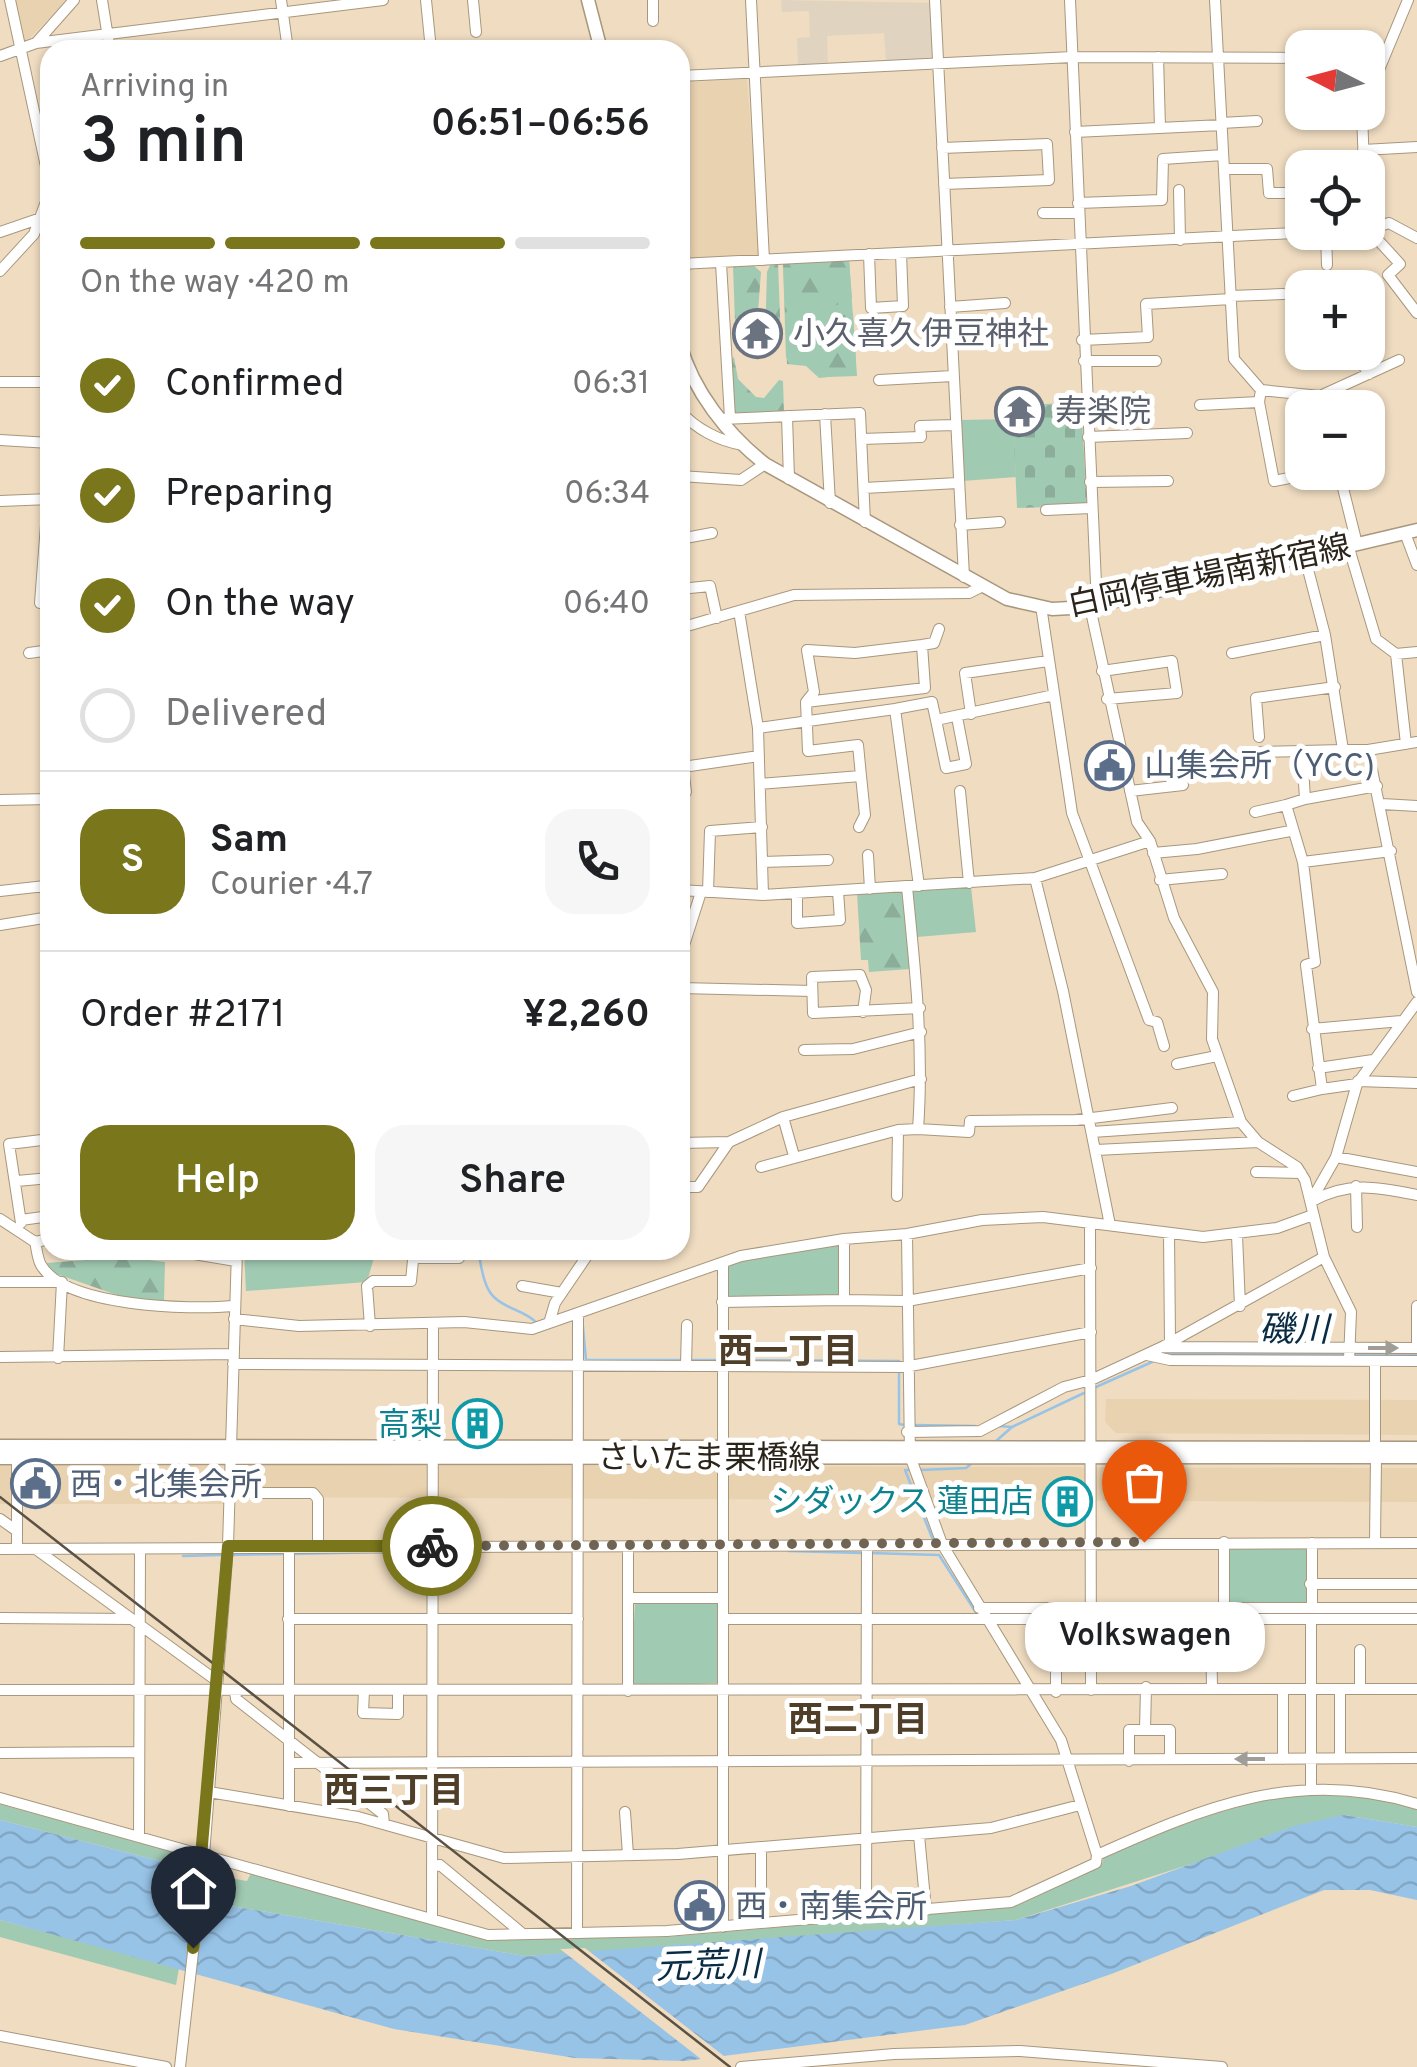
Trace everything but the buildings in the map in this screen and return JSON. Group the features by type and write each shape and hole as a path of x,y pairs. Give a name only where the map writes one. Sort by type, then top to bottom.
{"main road":[{"path":"588,0 598,40"},
{"name":"白岡停車場南新宿線","path":"690,369 698,389 726,418 743,445 765,464 981,587 1041,606 1094,606 1411,531"},
{"name":"さいたま栗橋線","path":"0,1446 722,1451 908,1445 1091,1452 1376,1452 1417,1448"},
{"name":"さいたま栗橋線","path":"0,1458 233,1450"},
{"name":"さいたま栗橋線","path":"1376,1452 1417,1457"}],"street":[{"path":"10,0 40,150"},
{"path":"0,56 36,43 74,0"},
{"path":"102,0 108,40"},
{"path":"127,40 282,6 383,0"},
{"path":"426,0 430,40"},
{"path":"473,0 476,32"},
{"path":"652,0 654,21"},
{"path":"751,0 764,260"},
{"path":"935,0 964,577"},
{"path":"1070,0 1094,606 1107,699 1137,822 1151,847 1174,918 1213,992 1212,1039 1241,1122 1258,1142 1301,1173 1324,1258 1351,1312 1349,1360"},
{"path":"1215,0 1234,359 1260,396 1274,481 1285,479"},
{"path":"1385,57 1407,2"},
{"path":"282,6 287,40"},
{"path":"36,43 40,43"},
{"path":"690,75 1072,57 1285,58"},
{"path":"1158,58 1160,128"},
{"path":"1075,132 1257,121"},
{"path":"1362,130 1363,150 1417,148"},
{"path":"942,148 1047,144 1048,180 944,184"},
{"path":"1043,213 1162,200 1164,160 1223,155"},
{"path":"1224,170 1267,169 1268,193 1285,193"},
{"path":"1178,190 1180,240"},
{"path":"0,232 40,218"},
{"path":"0,271 40,222"},
{"path":"1385,224 1417,238"},
{"path":"690,264 1285,235"},
{"path":"1385,248 1400,264 1388,275 1417,314"},
{"path":"1327,250 1327,265"},
{"path":"868,254 871,308 903,306 901,253"},
{"path":"721,263 726,418 860,413 865,524"},
{"path":"1082,340 1148,337 1146,304 1284,294"},
{"path":"950,307 1005,304"},
{"path":"1342,390 1399,360"},
{"path":"1084,361 1156,361"},
{"path":"1366,370 1369,374"},
{"path":"879,380 953,376"},
{"path":"0,382 40,382"},
{"path":"1200,405 1260,396 1285,398"},
{"path":"1086,403 1142,397"},
{"path":"825,414 830,502"},
{"path":"787,416 790,478"},
{"path":"690,424 727,443 743,445"},
{"path":"862,439 921,437 920,426 955,424"},
{"path":"1088,437 1187,433"},
{"path":"0,440 40,442"},
{"path":"690,477 741,480 765,464"},
{"path":"1090,482 1168,481"},
{"path":"864,488 958,483"},
{"path":"1342,490 1376,639 1396,654 1417,652"},
{"path":"0,501 40,499"},
{"path":"1046,510 1091,508"},
{"path":"960,525 1000,522"},
{"path":"1411,531 1417,565"},
{"path":"690,537 712,533"},
{"path":"1304,554 1325,635 1343,750"},
{"path":"690,588 710,586 717,618"},
{"path":"690,625 794,596 969,592 981,587"},
{"path":"1041,606 1072,813 1149,1020 1157,1022 1164,1046"},
{"path":"739,611 758,728 763,895"},
{"path":"859,827 865,814 858,745 808,751 806,702 814,692 807,650 856,652 922,645 934,643 938,630"},
{"path":"1232,653 1325,635"},
{"path":"806,702 925,688 922,645"},
{"path":"29,653 40,651"},
{"path":"1250,763 1262,752 1368,750 1411,744 1396,654"},
{"path":"971,714 966,673 1048,660"},
{"path":"1102,671 1172,661 1177,693 1107,699"},
{"path":"1260,736 1256,698 1335,687"},
{"path":"936,720 1054,695"},
{"path":"758,728 932,702 946,768 966,764 958,717"},
{"path":"895,709 913,886 920,1008 918,1129"},
{"path":"1368,750 1411,923 1417,992"},
{"path":"1302,752 1305,799"},
{"path":"690,766 759,756"},
{"path":"760,784 861,776"},
{"path":"1130,791 1183,785"},
{"path":"1256,812 1377,786"},
{"path":"960,791 969,882"},
{"path":"0,800 40,799"},
{"path":"1382,804 1417,806"},
{"path":"1286,805 1290,831 1302,862 1315,962 1306,965 1322,1089"},
{"path":"690,932 705,892 710,831 762,826"},
{"path":"690,891 763,895 1035,878 1151,847 1197,849 1290,831"},
{"path":"1302,862 1391,850"},
{"path":"868,854 870,889"},
{"path":"762,862 828,860"},
{"path":"1160,880 1222,874"},
{"path":"1035,878 1110,1225"},
{"path":"0,890 40,886"},
{"path":"797,893 797,923 840,920 838,891"},
{"path":"0,925 40,917"},
{"path":"863,1012 866,990 860,975 812,976 813,1013 863,1012 920,1008"},
{"path":"690,988 812,992"},
{"path":"1311,1201 1336,1158 1358,1083 1417,1002"},
{"path":"1312,1029 1401,1021"},
{"path":"804,1050 853,1049 921,1032"},
{"path":"1177,1064 1217,1056"},
{"path":"1318,1068 1373,1060"},
{"path":"690,1144 728,1142 783,1117 921,1079"},
{"path":"1293,1096 1358,1083 1417,1083"},
{"path":"760,1167 898,1130 969,1132 970,1122 1088,1117 1172,1108"},
{"path":"783,1117 794,1156"},
{"path":"1092,1132 1241,1122"},
{"path":"897,1196 898,1130"},
{"path":"40,1141 9,1144 21,1222 40,1218"},
{"path":"690,1187 698,1187 728,1142"},
{"path":"1096,1150 1258,1142"},
{"path":"1336,1158 1417,1172"},
{"path":"1256,1172 1301,1173"},
{"path":"17,1182 40,1179"},
{"path":"1311,1201 1336,1188 1370,1184 1417,1195"},
{"path":"1356,1186 1357,1227"},
{"path":"234,1319 299,1326 433,1324 532,1329 741,1256 844,1239 907,1234 982,1220 1044,1217 1169,1233 1237,1235 1277,1228 1312,1215"},
{"path":"0,1219 35,1242 40,1241"},
{"path":"1090,1224 1091,1690"},
{"path":"1166,1344 1169,1233"},
{"path":"0,1798 488,1935 761,1924 1011,1902 1096,1863 1097,1855 1061,1740 942,1544 908,1445 907,1234"},
{"path":"1237,1235 1240,1306"},
{"path":"844,1239 844,1300"},
{"path":"35,1242 40,1263 62,1282"},
{"path":"908,1445 980,1431 1050,1394 1146,1355 1324,1258"},
{"path":"180,2067 204,1856 228,1546 236,1260"},
{"path":"370,1326 367,1286 373,1281 411,1281 413,1260"},
{"path":"550,1320 584,1260"},
{"path":"722,1264 722,1926"},
{"path":"722,1302 907,1300 1091,1268"},
{"path":"0,1282 62,1282 137,1307 233,1306"},
{"path":"58,1358 62,1282"},
{"path":"522,1286 562,1294"},
{"path":"1166,1344 1417,1348 1417,1306"},
{"path":"577,1933 578,1316"},
{"path":"432,1919 433,1324"},
{"path":"686,1366 687,1325"},
{"path":"0,1357 433,1365 905,1367 1091,1332"},
{"path":"1146,1355 1170,1360 1417,1361"},
{"path":"1375,1360 1375,1543"},
{"path":"17,1458 17,1549"},
{"path":"231,1493 313,1493 318,1499 318,1546"},
{"path":"0,1519 17,1531"},
{"path":"1224,1542 1224,1607"},
{"path":"1311,1790 1312,1542"},
{"path":"0,1549 1417,1543"},
{"path":"289,1806 290,1546"},
{"path":"628,1546 628,1691"},
{"path":"866,1546 866,1916"},
{"path":"36,1549 216,1686"},
{"path":"138,1837 140,1690 136,1622 140,1549"},
{"path":"1310,1584 1417,1584"},
{"path":"628,1598 722,1598"},
{"path":"723,1619 1056,1618 1224,1607 1417,1619"},
{"path":"978,1608 1212,1619 1417,1608"},
{"path":"0,1618 136,1622"},
{"path":"1056,1618 1056,1692"},
{"path":"288,1619 578,1619"},
{"path":"1212,1619 1212,1688"},
{"path":"1360,1650 1360,1689"},
{"path":"0,1690 216,1686 235,1691 578,1692 1417,1689"},
{"path":"1145,1730 1146,1687"},
{"path":"1283,1689 1283,1758"},
{"path":"1340,1689 1340,1758"},
{"path":"364,1690 363,1714 398,1714 398,1691"},
{"path":"235,1691 236,1698 383,1814 384,1824"},
{"path":"1129,1761 1129,1730 1170,1730 1170,1759"},
{"path":"0,1754 139,1752"},
{"path":"289,1762 1068,1763 1417,1758"},
{"path":"1097,1855 1255,1794 1371,1791 1417,1804"},
{"path":"208,1792 384,1824 504,1858 722,1850 920,1835 991,1828 1080,1805"},
{"path":"626,1812 628,1855"},
{"path":"920,1835 926,1910"},
{"path":"761,1847 761,1924"},
{"path":"432,1866 440,1865 523,1934"},
{"path":"0,2036 166,2067"},
{"path":"741,2067 894,2054 1020,2052 1222,2067"}],"shaded area":[{"path":"15,0 67,0 23,45"},
{"path":"781,0 932,3 935,57 886,62 884,33 827,36 828,65 798,66 797,38 810,37 809,11 782,12"},
{"path":"747,78 760,254 757,258 691,262 690,82"},
{"path":"1106,1399 1417,1400 1417,1435 1116,1433 1105,1422"},
{"path":"245,1465 1417,1468 1417,1502 239,1497"},
{"path":"0,1466 223,1466 224,1504 0,1504"}],"green space":[{"path":"849,259 857,376 827,377 826,356 786,358 783,262"},
{"path":"849,259 852,299 832,307 804,297 785,313 783,262"},
{"path":"771,263 778,263 778,346 765,337 767,272"},
{"path":"752,264 761,272 756,338 749,324 735,323 733,265"},
{"path":"853,313 856,362 848,369 819,378 806,366 787,364 786,340 816,343 833,317"},
{"path":"734,357 738,379 756,397 764,398 779,380 783,381 784,413 738,415 733,411 730,360"},
{"path":"1081,402 1087,506 1017,508 1013,419 1026,417 1028,405"},
{"path":"1013,419 1016,477 962,481 959,420"},
{"path":"971,887 976,932 917,937 912,890"},
{"path":"905,890 910,969 869,972 868,960 861,960 857,893"},
{"path":"838,1245 838,1296 727,1299 727,1266 743,1259"},
{"path":"244,1260 373,1260 367,1282 246,1291"},
{"path":"165,1262 164,1301 137,1302 51,1272 47,1263"},
{"path":"1228,1548 1308,1549 1308,1607 1227,1606"},
{"path":"635,1601 719,1604 718,1683 635,1687 631,1683"},
{"path":"1311,1794 1377,1799 1417,1808 1417,1827 1344,1815 1016,1920 672,1947 525,1956 208,1902 211,1875 247,1881 251,1873 491,1939 667,1937 1011,1907 1102,1864 1104,1856 1180,1826 1257,1802"},
{"path":"0,1804 180,1854 194,1870 192,1884 160,1861 0,1820"},
{"path":"0,1920 179,1968 176,1985 0,1937"}],"water":[{"name":"元荒川","path":"1344,1815 1417,1827 1417,1900 1370,1890 1324,1890 1114,1973 965,2025 685,2061 575,2058 394,2029 0,1920 0,1820 160,1861 208,1902 525,1956 1016,1920 1131,1886 1294,1826"}],"pier":[{"path":"585,1948 729,2060 706,2063 560,1949"}],"waterway":[{"path":"480,1260 491,1294 538,1324"},
{"path":"582,1316 586,1360 680,1360"},
{"name":"磯川","path":"1169,1354 1346,1354"},
{"name":"磯川","path":"1354,1354 1417,1354"},
{"path":"688,1360 720,1360"},
{"path":"728,1360 899,1361"},
{"path":"1096,1387 1152,1362"},
{"path":"899,1369 899,1424 905,1425"},
{"path":"995,1442 1012,1427 1084,1393"},
{"path":"913,1425 975,1426"},
{"path":"998,1426 1012,1427"},
{"path":"921,1470 966,1468 971,1464"},
{"path":"913,1470 905,1470 933,1540"},
{"path":"789,1551 861,1553"},
{"path":"294,1554 386,1552"},
{"path":"869,1553 939,1555 977,1614"},
{"path":"229,1555 286,1554"},
{"path":"183,1556 221,1555"}],"railway":[{"path":"0,1497 730,2067"}],"way so far":[{"path":"432,1546 1144,1542"}],"place":[{"name":"小久喜久伊豆神社","path":"758,333"},
{"name":"寿楽院","path":"1020,411"},
{"name":"山集会所（YCC)","path":"1109,765"},
{"name":"高梨","path":"477,1424"},
{"name":"西・北集会所","path":"35,1484"},
{"name":"シダックス 蓮田店","path":"1068,1501"},
{"name":"Volkswagen","path":"1144,1542"},
{"name":"西・南集会所","path":"700,1906"}],"district":[{"name":"西一丁目","path":"788,1351"},
{"name":"西二丁目","path":"858,1719"},
{"name":"西三丁目","path":"394,1790"}],"route":[{"path":"193,1948 228,1546 432,1546"}]}
